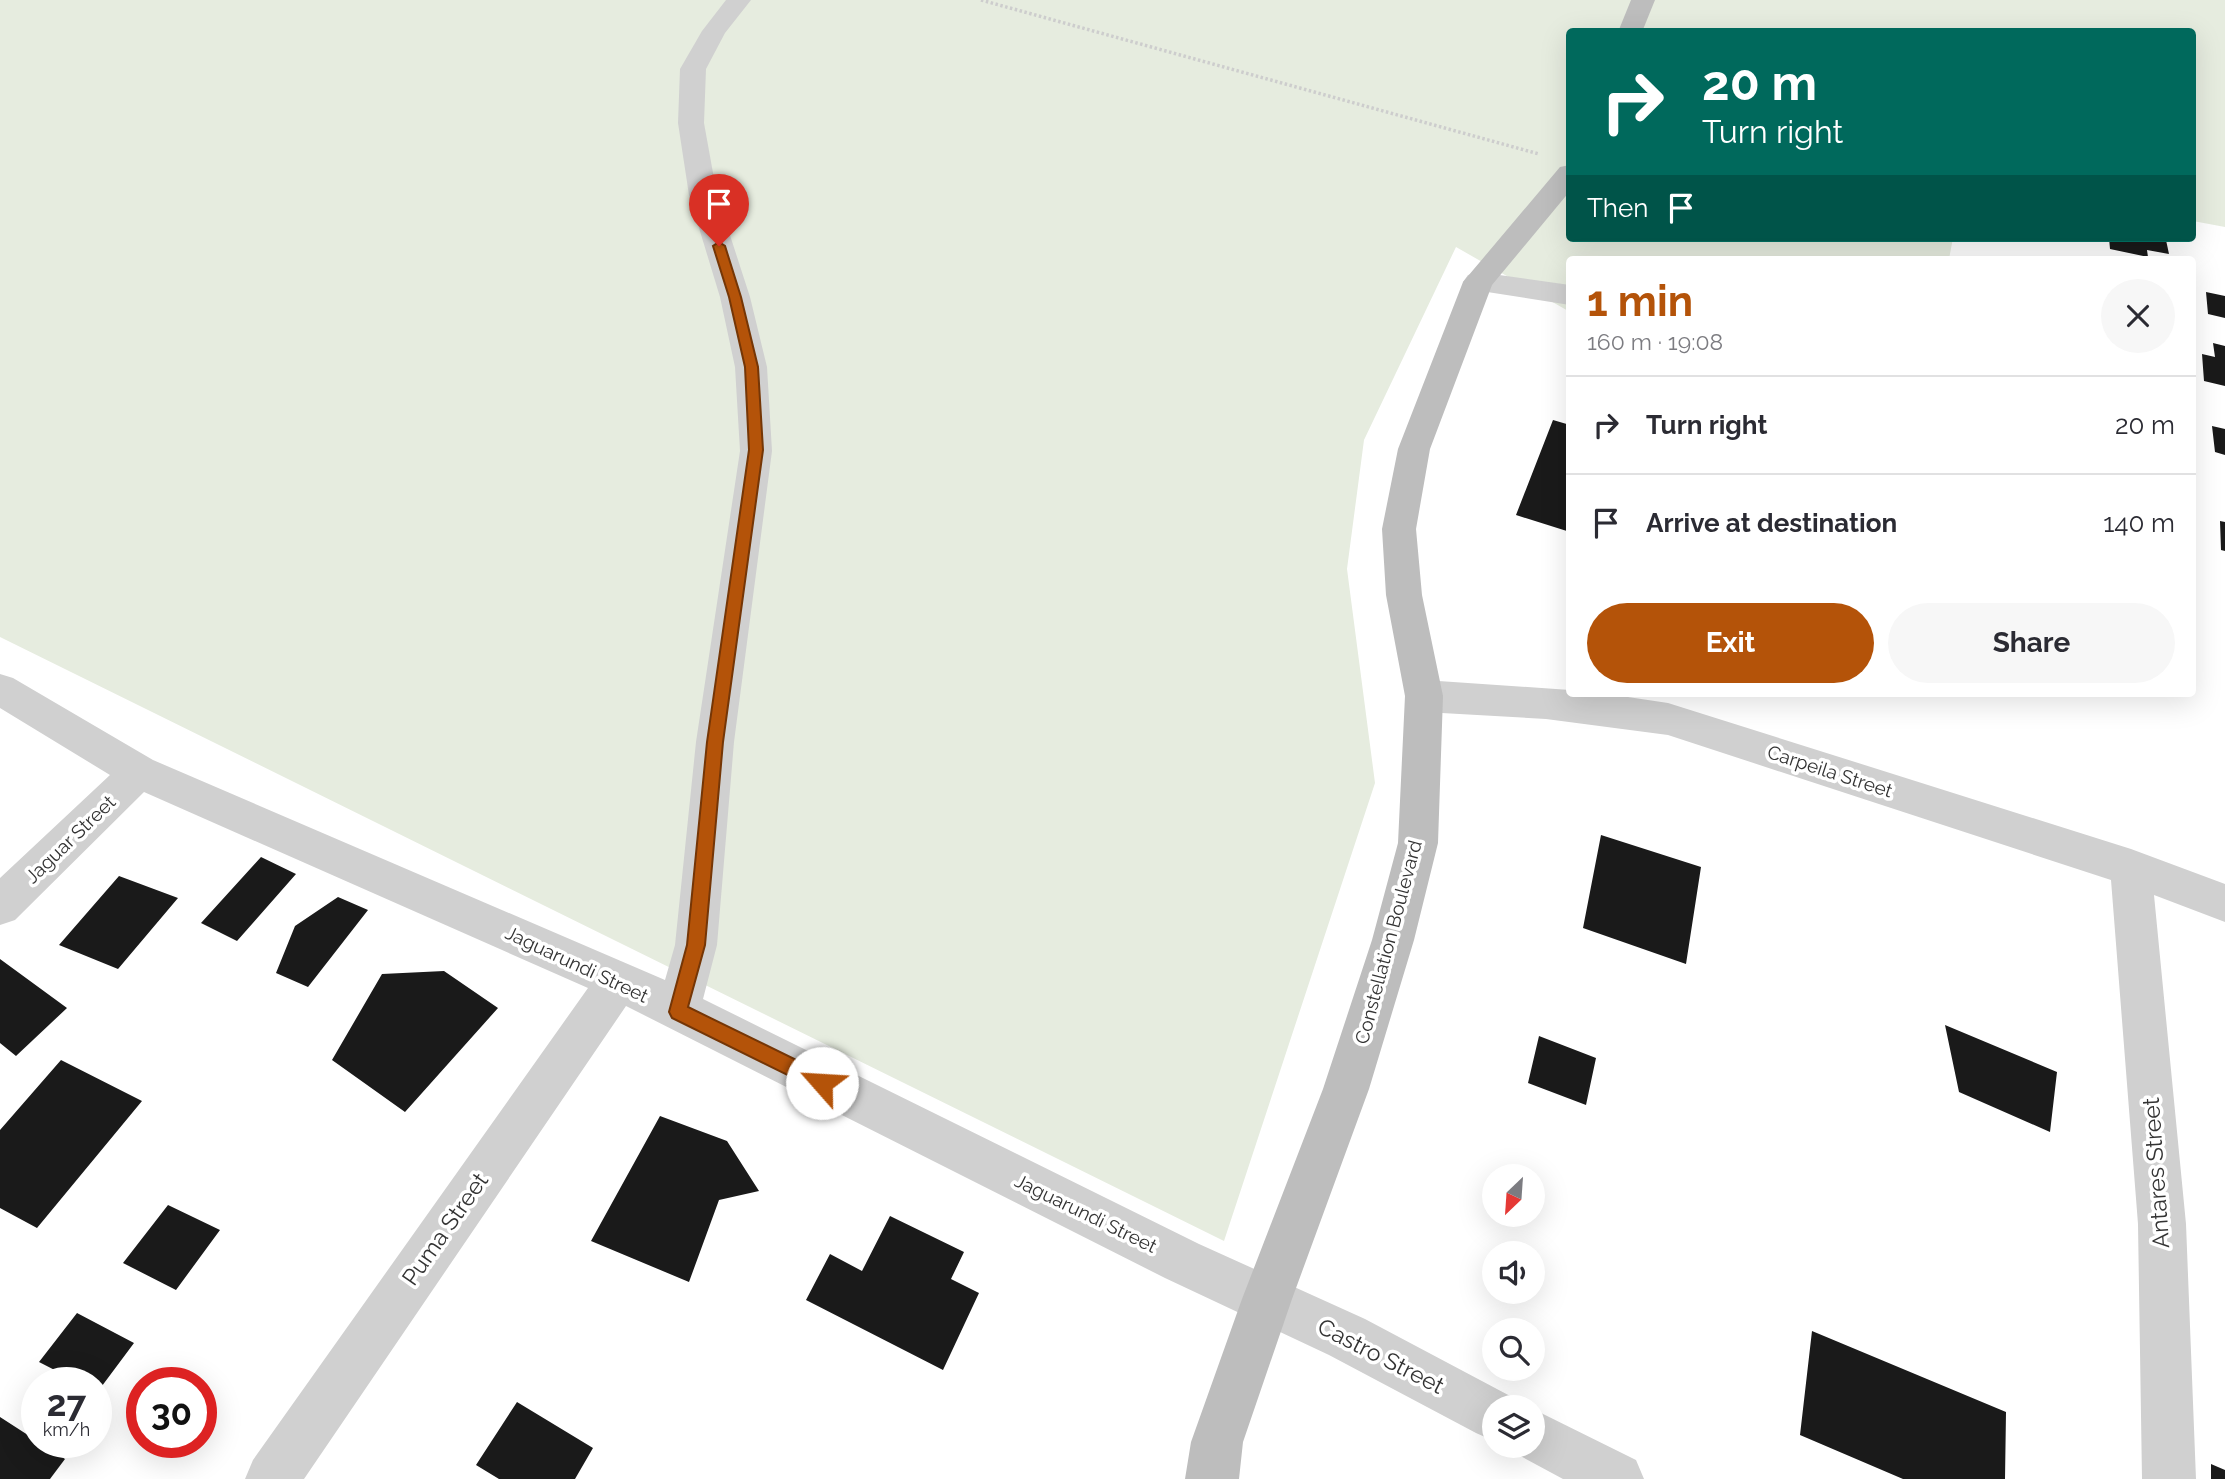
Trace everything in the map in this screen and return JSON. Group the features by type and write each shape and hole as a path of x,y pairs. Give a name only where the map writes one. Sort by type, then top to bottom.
{"street":[{"path":"678,1012 696,945 715,742 756,450 751,367 735,297 703,195 691,124 693,69 714,31 739,0"},
{"path":"1632,28 1643,0"},
{"name":"Constellation Boulevard","path":"1206,1466 1346,1089 1418,843 1424,696 1404,595 1399,529 1414,449 1478,282 1556,164"},
{"path":"1478,282 1566,294"},
{"name":"Jaguarundi Street","path":"0,689 139,772 619,980 678,1012 1182,1261 1266,1299"},
{"name":"Carpeila Street","path":"1424,696 1512,699 1604,707 1668,719 2131,868 2225,903"},
{"name":"Jaguar Street","path":"0,906 139,772"},
{"name":"Antares Street","path":"2131,868 2162,1224 2169,1479"},
{"name":"Puma Street","path":"272,1479 619,980"},
{"name":"Castro Street","path":"1266,1299 1347,1337 1482,1409"},
{"path":"1545,1441 1617,1479"}],"path":[{"path":"981,0 1556,164"}],"shaded area":[{"path":"0,0 2225,0 2225,227 2196,222 2196,28 1566,28 1566,242 1952,242 1950,256 1566,256 1566,310 1456,247 1364,440 1347,569 1375,783 1224,1241 0,637"}],"building":[{"path":"2109,242 2166,242 2169,254 2147,250 2148,256 2143,256 2110,249"},
{"path":"2206,292 2225,296 2225,318 2208,314"},
{"path":"2213,343 2225,346 2225,386 2204,381 2202,354 2215,357"},
{"path":"1553,420 1566,424 1566,531 1516,515"},
{"path":"2212,426 2225,429 2225,455 2215,452"},
{"path":"2220,521 2225,522 2225,551 2221,550"},
{"path":"1601,835 1701,867 1686,964 1583,928"},
{"path":"261,857 296,874 237,941 201,923"},
{"path":"119,876 178,898 118,969 59,945"},
{"path":"338,897 368,910 308,987 276,973 295,926"},
{"path":"0,959 67,1008 16,1056 0,1043"},
{"path":"444,971 498,1008 405,1112 332,1060 382,974"},
{"path":"1945,1025 2057,1072 2050,1132 1959,1092"},
{"path":"1539,1036 1596,1058 1586,1105 1528,1083"},
{"path":"61,1060 142,1101 37,1228 0,1208 0,1130"},
{"path":"660,1116 727,1141 759,1191 719,1200 689,1282 591,1241"},
{"path":"168,1205 220,1230 176,1290 123,1263"},
{"path":"890,1216 964,1252 951,1279 979,1293 943,1370 806,1300 830,1254 862,1271"},
{"path":"77,1313 134,1343 112,1373 112,1367 49,1367 39,1362"},
{"path":"1812,1331 2006,1412 2005,1479 1903,1479 1800,1435"},
{"path":"517,1402 593,1448 575,1479 499,1479 476,1465"},
{"path":"0,1417 21,1431 21,1458 65,1459 50,1479 0,1479"},
{"path":"2211,1464 2225,1470 2225,1479 2211,1479"}],"route":[{"path":"719,246 735,297 751,367 756,450 715,742 696,945 678,1012 822,1083"}]}
